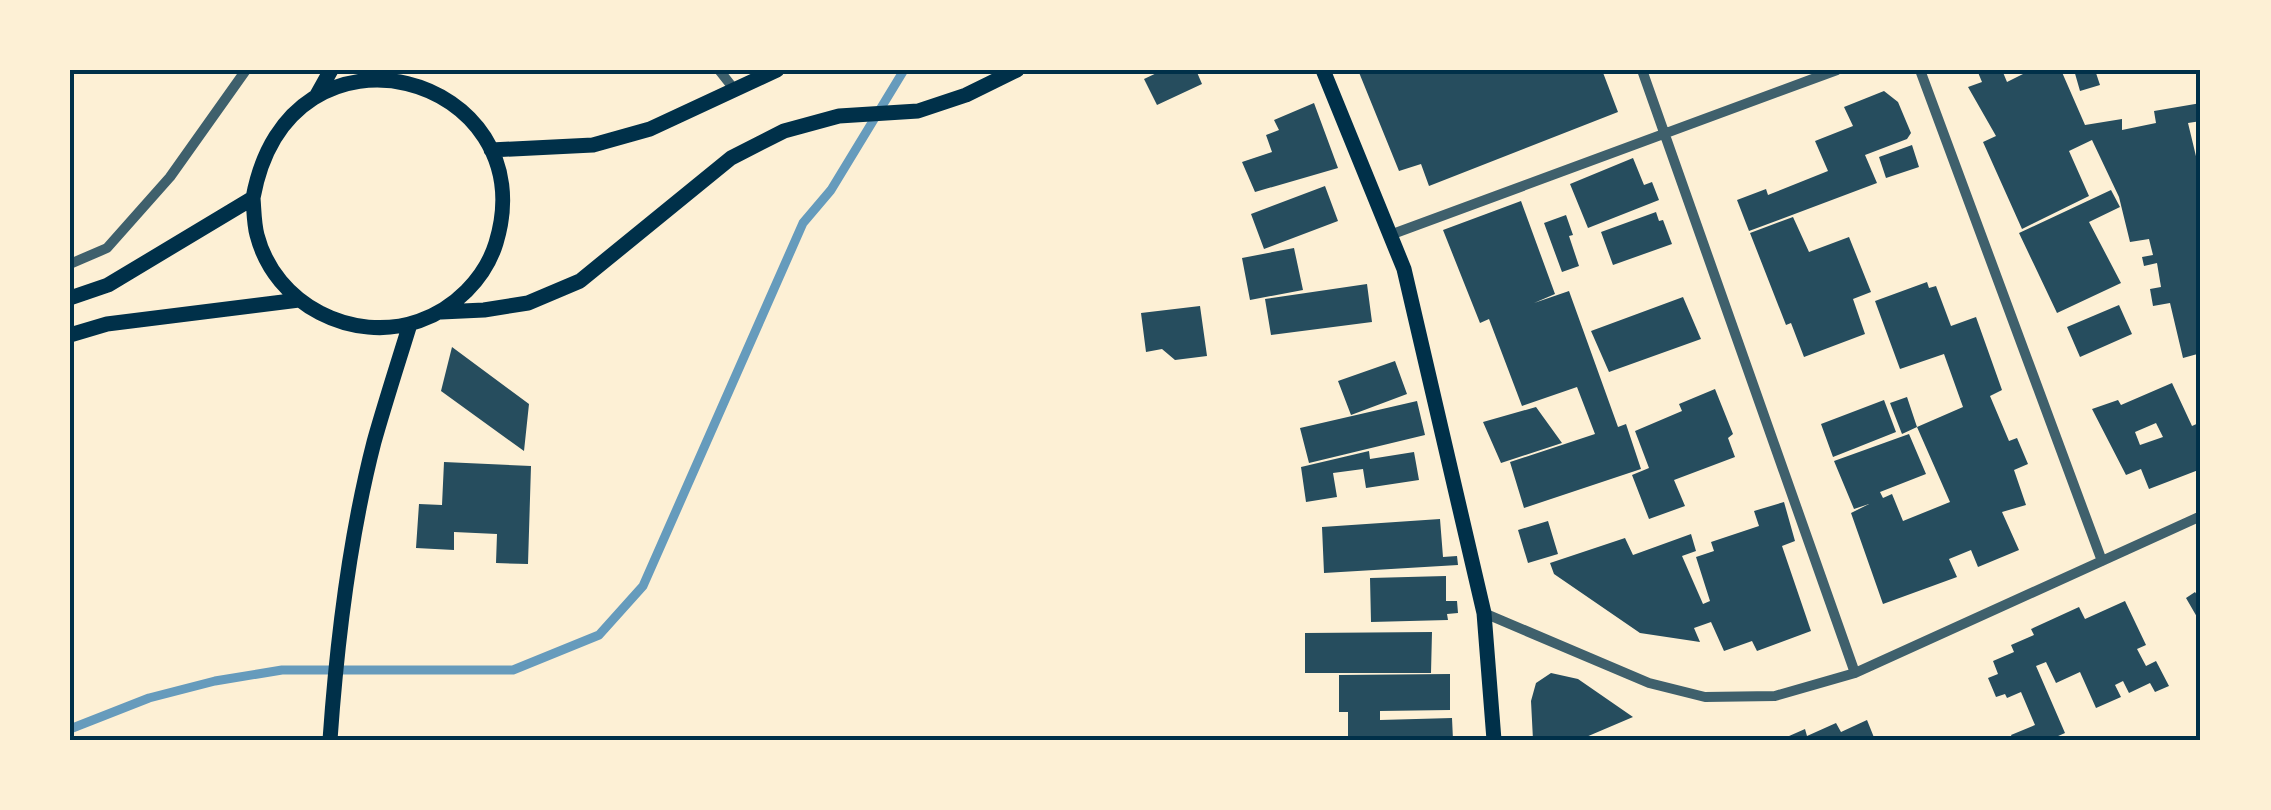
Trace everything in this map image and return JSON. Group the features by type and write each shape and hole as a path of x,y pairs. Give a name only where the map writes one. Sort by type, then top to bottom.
{"main road":[{"path":"317,95 331,70"},
{"path":"417,70 422,87"},
{"path":"491,150 592,144 650,129 777,70"},
{"path":"441,312 528,302 580,281 732,158 784,131 839,116 918,111 966,95 1017,70"},
{"path":"1323,70 1404,270 1484,614 1494,740"},
{"path":"387,80 422,87 462,112 491,150 502,185 502,222 491,258 470,288 441,312 410,324 352,326 324,316 299,300 273,271 257,236 253,198 258,167 272,138 292,114 317,95 350,82 387,80"},
{"path":"70,298 108,285 253,198"},
{"path":"70,336 107,324 299,300"},
{"path":"330,740 356,521 374,442 410,324"}],"street":[{"path":"70,264 107,248 170,177 246,70"},
{"path":"719,70 734,88"},
{"path":"1642,70 1855,674"},
{"path":"1390,235 1837,70"},
{"path":"1920,70 2102,562"},
{"path":"1484,614 1649,683 1706,696 1775,696 1855,674 2201,516"}],"building":[{"path":"1163,70 1196,70 1202,84 1157,105 1144,79"},
{"path":"1358,70 1602,70 1618,112 1429,186 1421,164 1399,171"},
{"path":"1977,70 2002,70 2007,82 2031,70 2061,70 2085,125 2122,119 2122,130 2156,123 2154,111 2201,103 2201,121 2188,123 2201,177 2201,353 2183,358 2170,303 2153,306 2150,289 2161,287 2157,263 2144,266 2142,257 2153,255 2149,239 2130,242 2119,197 2092,140 2069,151 2089,196 2022,229 1983,142 1996,136 1968,87 1982,82"},
{"path":"2074,70 2095,70 2100,85 2080,91"},
{"path":"1884,91 1898,102 1911,133 1907,139 1865,155 1877,183 1749,231 1737,200 1766,189 1768,195 1828,171 1815,141 1853,126 1844,107"},
{"path":"1314,103 1338,168 1255,192 1242,162 1272,152 1266,135 1279,130 1274,120"},
{"path":"1912,145 1919,167 1886,178 1879,157"},
{"path":"1633,158 1644,185 1652,182 1659,200 1588,228 1570,184"},
{"path":"1325,186 1338,221 1264,249 1251,214"},
{"path":"2111,190 2120,207 2089,222 2121,283 2057,313 2019,233"},
{"path":"1521,201 1555,294 1534,303 1569,291 1618,427 1626,424 1641,469 1524,508 1510,462 1595,434 1577,387 1522,406 1489,319 1480,323 1443,230"},
{"path":"1656,212 1672,244 1613,265 1601,232"},
{"path":"1566,215 1579,266 1562,272 1544,223"},
{"path":"1793,217 1809,252 1849,237 1871,292 1853,299 1865,334 1804,357 1791,323 1786,325 1750,233"},
{"path":"1294,248 1303,290 1250,300 1242,258"},
{"path":"1927,282 1929,288 1936,286 1951,326 1976,317 2002,390 1990,396 2009,441 2017,438 2028,464 2014,470 2026,505 2002,512 2019,550 1978,567 1971,550 1949,559 1957,577 1883,604 1851,513 1869,504 1854,509 1834,461 1909,434 1926,474 1880,492 1883,498 1892,494 1903,521 1950,502 1917,427 1963,407 1944,354 1900,369 1875,301"},
{"path":"1367,284 1372,322 1271,335 1265,299"},
{"path":"1683,297 1701,339 1609,372 1591,331"},
{"path":"2119,305 2132,334 2080,357 2067,327"},
{"path":"1200,306 1207,356 1175,360 1162,349 1146,352 1141,313"},
{"path":"452,347 529,404 524,451 441,391"},
{"path":"1395,361 1407,394 1351,415 1338,381"},
{"path":"2172,383 2192,426 2201,422 2201,469 2149,489 2141,469 2126,475 2092,409 2118,400 2121,405","holes":["2156,423 2163,437 2140,445 2135,432"]},
{"path":"1715,389 1733,434 1728,438 1735,457 1674,480 1685,506 1649,519 1632,475 1649,468 1635,431 1682,411 1679,404"},
{"path":"1907,397 1917,427 1902,434 1890,403"},
{"path":"1884,400 1896,432 1833,457 1821,424"},
{"path":"1417,401 1425,435 1309,463 1300,428"},
{"path":"1536,407 1562,443 1501,463 1483,422"},
{"path":"1369,451 1370,459 1414,452 1419,480 1366,488 1363,469 1333,473 1337,497 1306,502 1301,467"},
{"path":"444,462 531,466 528,564 496,563 497,534 454,532 454,550 416,548 419,504 442,505"},
{"path":"1784,502 1795,541 1782,546 1811,631 1757,651 1752,641 1724,651 1711,622 1694,628 1700,642 1640,633 1554,574 1550,563 1625,538 1633,555 1691,534 1696,551 1682,556 1703,604 1710,601 1696,557 1714,551 1711,542 1759,526 1754,511"},
{"path":"1440,519 1443,557 1457,556 1458,565 1324,573 1322,527"},
{"path":"1548,521 1558,554 1528,563 1518,530"},
{"path":"1446,576 1446,601 1457,601 1458,613 1447,614 1448,620 1371,622 1370,578"},
{"path":"2195,592 2201,601 2201,615 2197,617 2186,598"},
{"path":"2125,601 2146,645 2137,649 2146,666 2156,661 2169,686 2155,692 2150,683 2129,693 2123,681 2115,685 2121,697 2096,708 2080,672 2056,683 2046,662 2036,666 2065,733 2049,740 2013,740 2011,735 2035,725 2021,692 2007,698 2005,694 1996,697 1988,678 1998,674 1993,661 2014,652 2011,645 2034,635 2031,629 2079,607 2085,619"},
{"path":"1432,632 1431,673 1305,673 1305,633"},
{"path":"1551,673 1578,679 1633,717 1579,740 1533,740 1531,701 1536,683"},
{"path":"1450,674 1450,710 1380,711 1380,720 1452,718 1453,740 1348,740 1348,712 1339,712 1339,675"},
{"path":"1867,720 1875,740 1780,740 1805,729 1807,736 1836,723 1841,732"}],"waterway":[{"path":"70,729 149,698 215,681 282,670 513,670 599,635 643,586 803,223 831,190 904,70"}]}
